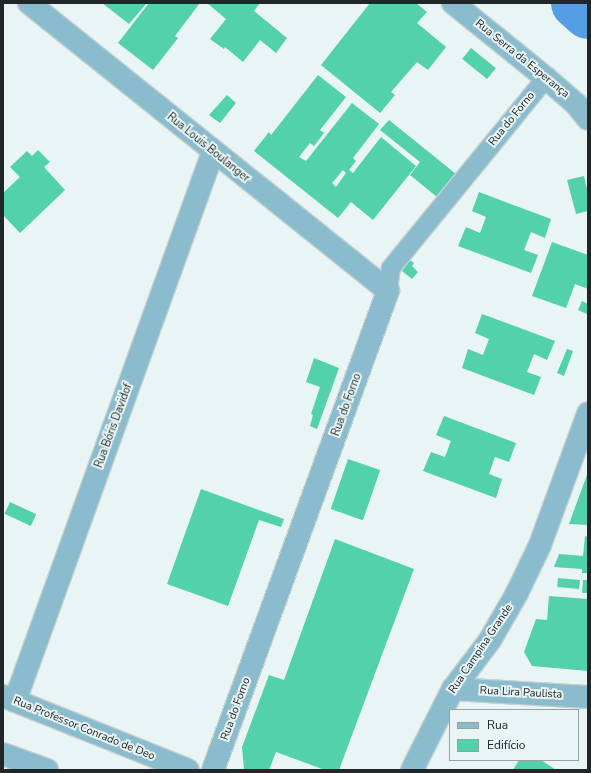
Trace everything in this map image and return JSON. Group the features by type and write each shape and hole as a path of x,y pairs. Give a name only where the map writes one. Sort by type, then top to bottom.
{"street":[{"name":"Rua Louis Boulanger","path":"29,3 212,152 388,291"},
{"name":"Rua Serra da Esperança","path":"453,3 546,78 576,104 588,119"},
{"name":"Rua do Forno","path":"213,770 388,291 391,268 546,78"},
{"name":"Rua Bóris Davidof","path":"9,698 212,152"},
{"name":"Rua Campina Grande","path":"412,770 453,689 490,640 517,594 540,546 588,414"},
{"name":"Rua Lira Paulista","path":"453,689 588,697"},
{"name":"Rua Professor Conrado de Deo","path":"9,698 188,770"},
{"path":"3,754 47,770"}],"building":[{"path":"102,3 145,3 146,4 129,24"},
{"path":"149,3 200,3 175,36 178,38 153,70 118,43"},
{"path":"207,3 260,3 254,11 287,38 276,53 260,40 243,62 225,47 224,49 210,39 226,19"},
{"path":"370,3 416,3 427,12 417,23 446,47 428,70 417,62 391,92 395,95 380,113 321,65"},
{"path":"471,48 496,68 487,79 462,59"},
{"path":"318,75 346,97 320,130 324,133 314,146 310,143 299,157 306,161 352,103 379,124 353,158 356,161 349,170 353,173 381,137 416,166 373,220 351,202 338,218 254,151 269,132 271,135","holes":["343,170 346,173 336,187 332,183"]},
{"path":"227,95 236,103 220,123 209,115"},
{"path":"389,120 456,174 437,197 410,175 420,162 380,130"},
{"path":"38,150 50,162 44,167 65,190 20,233 3,215 3,193 20,177 10,167 27,151 32,156"},
{"path":"584,176 588,194 588,211 576,214 567,180"},
{"path":"479,192 551,219 545,238 531,232 524,250 538,255 531,273 458,246 466,227 480,233 486,217 472,211"},
{"path":"552,242 588,255 588,289 575,284 566,308 532,296"},
{"path":"410,260 414,263 412,266 418,272 412,279 402,271"},
{"path":"582,301 588,304 587,314 578,310"},
{"path":"482,314 555,341 547,360 534,354 527,372 541,377 534,395 462,368 468,349 483,355 489,339 475,333"},
{"path":"567,349 573,351 564,376 557,373"},
{"path":"314,358 339,368 317,429 310,426 313,415 311,414 320,387 306,382"},
{"path":"444,416 516,443 509,462 495,457 489,474 502,479 496,498 423,471 431,452 445,457 451,441 436,435"},
{"path":"348,459 380,470 363,520 331,509"},
{"path":"588,472 588,525 569,524"},
{"path":"201,489 284,519 281,527 259,520 228,606 167,584"},
{"path":"10,502 36,514 31,526 5,514"},
{"path":"585,536 588,537 588,573 582,573 582,569 554,567 559,554 583,556"},
{"path":"335,539 414,569 339,770 325,770 276,752 269,770 244,770 242,747 269,675 284,680"},
{"path":"558,578 580,580 579,589 557,587"},
{"path":"583,580 588,580 588,593 582,593"},
{"path":"549,596 588,599 588,671 532,666 524,652 536,619 547,620"},
{"path":"518,761 542,761 556,770 513,770"}],"waterway":[{"path":"577,3 588,13"}]}
